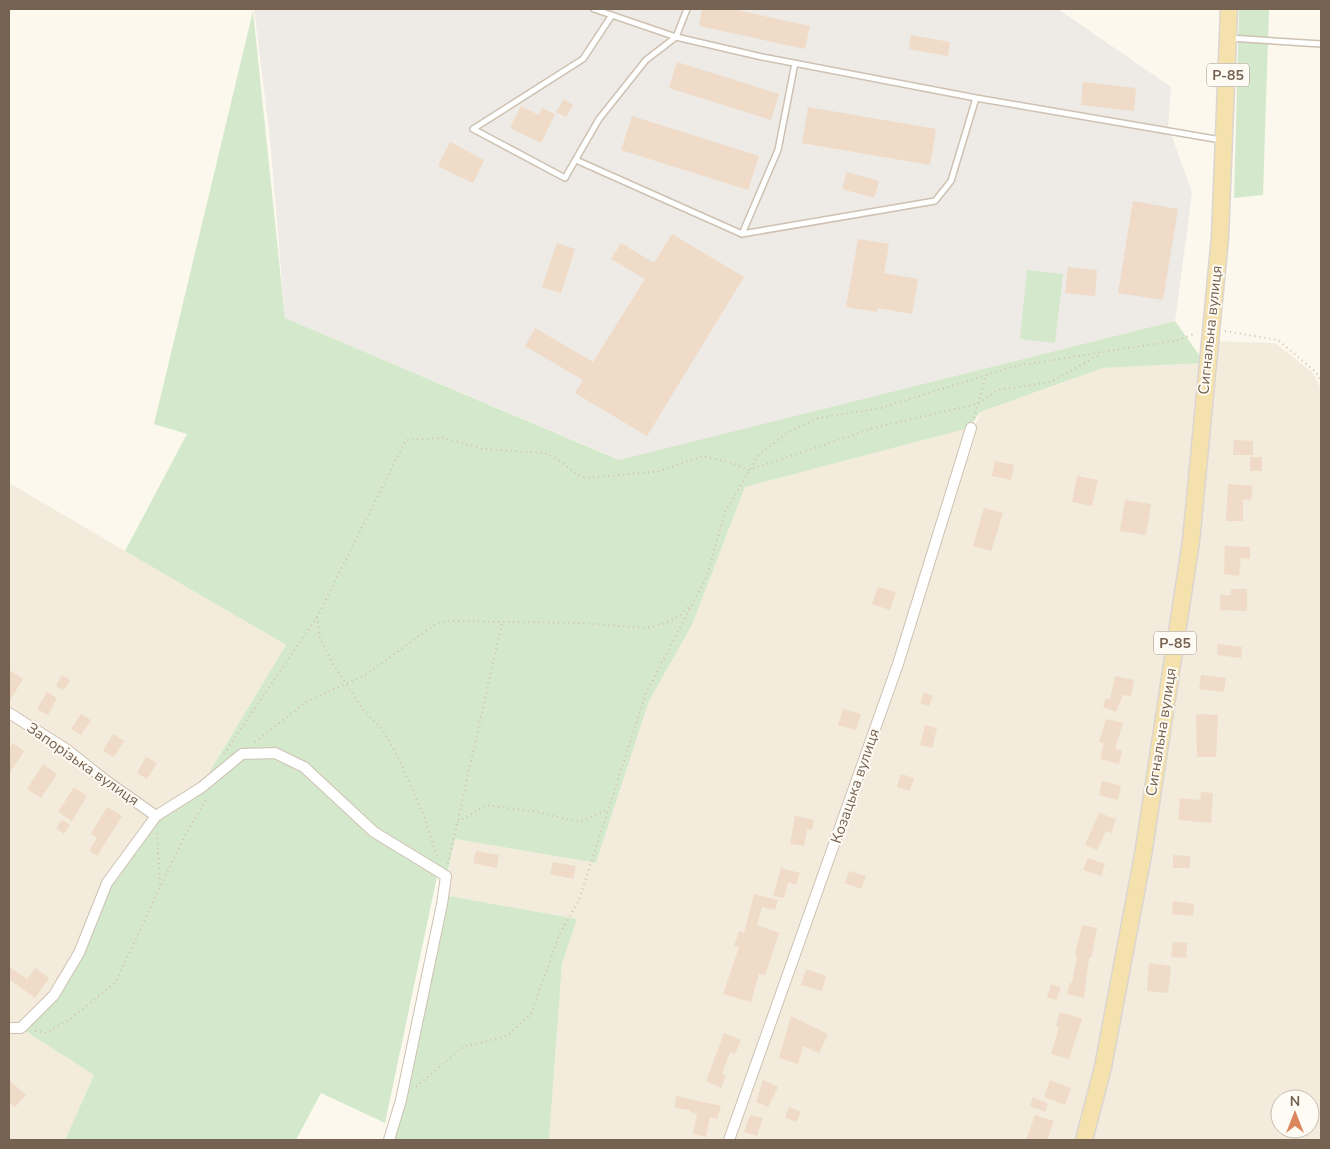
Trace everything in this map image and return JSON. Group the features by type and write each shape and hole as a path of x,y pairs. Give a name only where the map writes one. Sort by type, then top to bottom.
{"main road":[{"name":"Р-85","path":"1224,140 1229,9"},
{"name":"Сигнальна вулиця","path":"1084,1140 1103,1067 1143,854 1191,541 1220,237 1224,140"}],"street":[{"name":"Козацька вулиця","path":"729,1140 898,664 971,428"},
{"name":"Запорізька вулиця","path":"9,713 66,749 105,780 156,816"},
{"path":"13,1028 54,995 79,953 107,883 156,816 202,787 242,754 275,753 304,767 374,832 446,876 442,904 401,1100 389,1140"}],"lane":[{"path":"594,9 676,37 795,63 976,98 1224,140"},
{"path":"612,15 583,59 473,129 565,178 599,119 646,60 676,37 688,9"},
{"path":"1229,38 1321,44"},
{"path":"742,234 778,150 795,63"},
{"path":"576,160 742,234 935,201 951,181 976,98"}],"path":[{"path":"223,755 317,617 406,440 444,438 484,449 544,453 556,458 576,474 587,478 660,471 702,456 729,462 749,470 872,428 977,404 998,390 1051,382 1103,353 1015,366 880,408 818,418 788,432 758,456 749,470 725,512 707,576 646,693 579,900 560,933 532,1014 507,1036 463,1047 401,1100"},
{"path":"971,428 986,375"},
{"path":"242,754 306,702 385,663 437,623 450,621 580,623 646,628 666,623 682,614 693,603"},
{"path":"317,617 320,639 364,711 382,729 398,757 424,816 436,855 446,876"},
{"path":"446,876 502,623"},
{"path":"13,1028 46,1033 70,1019 115,982 184,837 213,790"},
{"path":"458,822 486,805 537,812 579,822 607,810"},
{"path":"156,816 160,888"}],"shaded area":[{"path":"254,9 1058,9 1171,87 1168,125 1192,193 1175,321 620,460 285,318 270,138"},
{"path":"1210,341 1275,343 1313,373 1321,389 1321,1140 1086,1140 1144,855"},
{"path":"1205,363 1190,541 1141,855 1083,1140 730,1140 815,904 980,412 1103,368"},
{"path":"969,428 897,664 728,1140 549,1140 562,964 577,919 444,895 455,839 596,863 649,701 692,625 745,487"},
{"path":"9,483 286,645 201,786 156,815 9,712"},
{"path":"9,714 155,816 53,995 21,1027 9,1025"},
{"path":"12,1029 22,1029 94,1075 65,1140 9,1140 9,1034"}],"green space":[{"path":"1239,9 1269,9 1263,195 1234,198"},
{"path":"253,11 285,318 619,460 1175,321 1205,363 1103,368 980,412 969,428 745,487 692,625 649,701 596,863 455,839 447,875 374,831 305,766 275,752 241,753 201,786 286,645 125,551 187,434 154,424"},
{"path":"1027,270 1063,274 1055,343 1020,339"},
{"path":"275,754 303,768 373,832 438,872 385,1123 321,1093 296,1140 65,1140 94,1075 22,1029 54,996 100,902 157,817 242,755"},
{"path":"444,895 577,919 562,964 549,1140 390,1140"}],"building":[{"path":"702,9 731,9 810,26 805,49 699,26"},
{"path":"911,35 950,42 948,56 909,49"},
{"path":"677,62 779,94 771,120 669,88"},
{"path":"1083,82 1136,88 1134,111 1081,105"},
{"path":"564,99 573,105 566,117 556,112"},
{"path":"521,106 539,115 542,108 555,114 541,143 510,128"},
{"path":"808,107 936,129 930,165 802,143"},
{"path":"632,116 759,156 748,190 621,150"},
{"path":"450,142 484,160 473,183 438,166"},
{"path":"847,172 879,181 874,198 842,189"},
{"path":"1133,201 1178,209 1163,300 1118,293"},
{"path":"672,234 744,277 647,436 575,393 583,380 525,346 535,328 593,362 645,279 611,259 621,243 654,263"},
{"path":"858,239 889,244 884,273 918,279 912,314 878,308 877,312 846,307"},
{"path":"557,243 575,249 561,293 542,287"},
{"path":"1068,267 1097,270 1095,296 1065,293"},
{"path":"1234,440 1253,441 1253,455 1233,455"},
{"path":"1250,457 1262,457 1262,471 1250,471"},
{"path":"995,461 1014,465 1011,480 992,476"},
{"path":"1077,476 1098,480 1092,506 1072,502"},
{"path":"1228,484 1253,486 1251,500 1243,499 1243,521 1226,521"},
{"path":"1125,500 1151,504 1146,535 1120,531"},
{"path":"984,508 1003,513 991,551 973,546"},
{"path":"1225,546 1250,547 1250,559 1241,558 1239,576 1224,574"},
{"path":"878,587 896,592 890,610 872,604"},
{"path":"1231,589 1247,589 1247,611 1220,610 1220,595 1231,595"},
{"path":"1218,644 1242,647 1241,658 1217,655"},
{"path":"9,670 23,679 9,702"},
{"path":"62,675 70,680 64,690 56,686"},
{"path":"1201,675 1226,678 1224,692 1199,689"},
{"path":"1115,676 1134,680 1131,696 1123,695 1116,712 1103,707 1106,698 1110,700"},
{"path":"47,692 57,698 48,715 37,709"},
{"path":"924,692 933,696 929,706 920,703"},
{"path":"843,709 861,714 856,730 838,725"},
{"path":"81,714 91,720 81,735 71,729"},
{"path":"1196,714 1218,715 1216,757 1197,757"},
{"path":"1106,719 1123,723 1115,749 1122,751 1119,764 1100,759 1104,743 1099,742"},
{"path":"925,725 937,728 932,748 920,745"},
{"path":"113,734 124,741 114,757 103,751"},
{"path":"13,743 24,751 9,774 9,749"},
{"path":"146,757 157,763 147,779 137,773"},
{"path":"43,764 57,774 41,798 27,789"},
{"path":"901,774 914,778 910,791 897,787"},
{"path":"1102,781 1121,786 1118,800 1099,795"},
{"path":"74,787 87,796 72,821 58,812"},
{"path":"1201,792 1213,793 1211,823 1178,820 1180,798 1200,800"},
{"path":"107,807 122,816 97,856 89,850 97,838 91,834"},
{"path":"1099,813 1116,819 1111,833 1106,831 1097,850 1085,845"},
{"path":"795,816 814,820 812,830 807,829 804,846 790,844"},
{"path":"62,820 70,825 64,834 56,828"},
{"path":"476,851 499,855 497,868 473,863"},
{"path":"1173,855 1190,856 1190,868 1173,868"},
{"path":"1088,858 1105,864 1101,876 1083,870"},
{"path":"553,862 576,866 573,879 550,874"},
{"path":"781,868 800,873 796,885 788,882 784,898 773,896"},
{"path":"849,871 866,876 861,889 845,883"},
{"path":"754,894 778,900 775,910 762,907 757,925 779,933 765,975 759,974 751,1002 723,994 739,947 734,946 739,931 744,933"},
{"path":"1173,901 1194,904 1193,916 1172,914"},
{"path":"1082,925 1097,928 1091,958 1089,958 1084,998 1067,994 1070,983 1072,983 1077,956 1075,955"},
{"path":"1173,942 1187,943 1186,958 1171,957"},
{"path":"1149,963 1171,966 1168,993 1147,991"},
{"path":"9,967 27,979 35,968 49,978 35,998 9,979"},
{"path":"806,969 826,976 822,991 801,985"},
{"path":"1051,984 1061,987 1056,1000 1047,997"},
{"path":"1060,1012 1082,1019 1069,1059 1051,1054 1059,1027 1056,1026"},
{"path":"791,1016 828,1034 819,1053 803,1046 798,1064 779,1058"},
{"path":"724,1033 741,1040 735,1054 730,1052 722,1074 726,1076 721,1088 706,1081"},
{"path":"9,1080 26,1095 15,1107 9,1102"},
{"path":"763,1080 778,1087 768,1107 756,1102"},
{"path":"1050,1080 1071,1088 1065,1105 1044,1097"},
{"path":"676,1096 721,1106 717,1119 710,1117 706,1137 693,1134 697,1114 690,1110 675,1108"},
{"path":"1033,1097 1048,1104 1045,1112 1030,1106"},
{"path":"789,1107 801,1112 796,1122 785,1117"},
{"path":"750,1115 763,1118 757,1136 744,1132"},
{"path":"1035,1115 1054,1121 1047,1140 1026,1140"}]}
